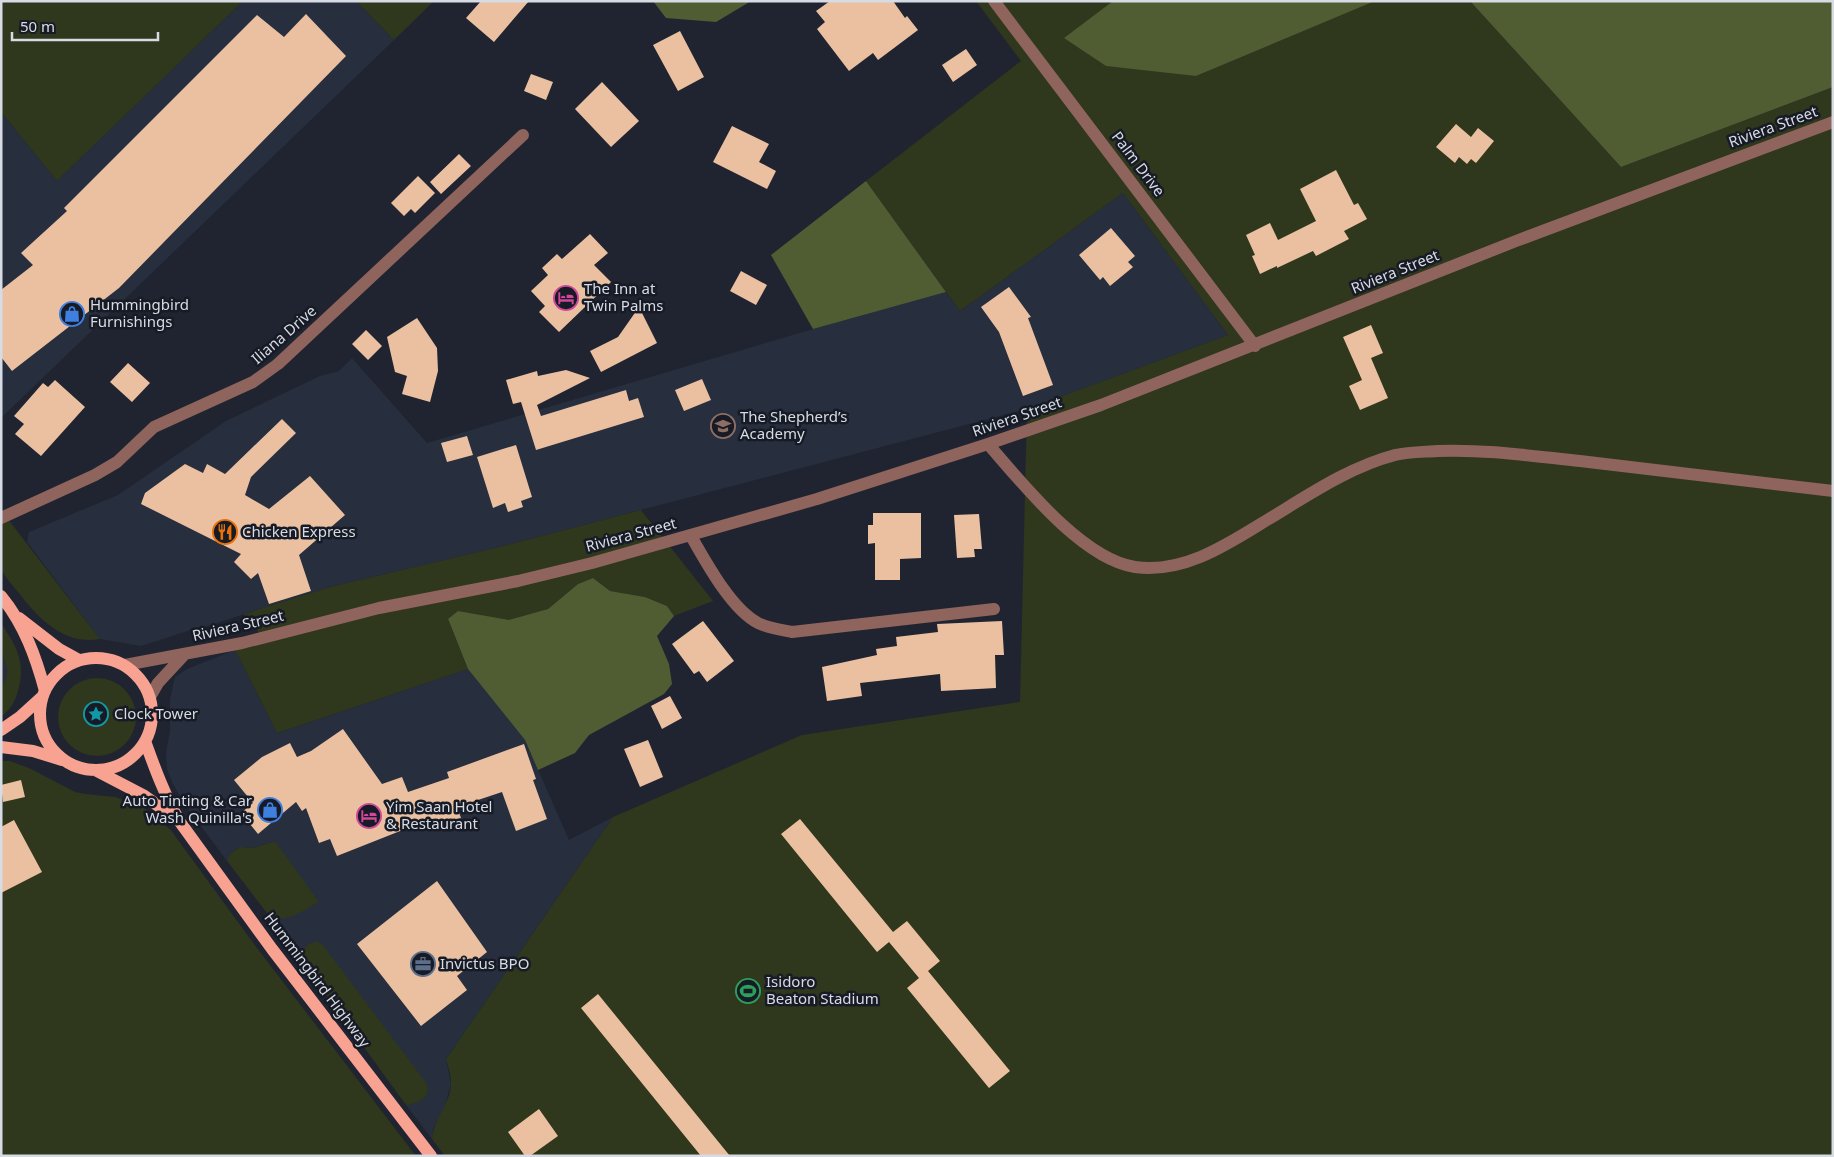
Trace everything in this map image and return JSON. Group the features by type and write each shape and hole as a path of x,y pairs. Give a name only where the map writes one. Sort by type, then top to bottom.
{"main road":[{"path":"1,596 17,616 59,649 79,660"},
{"path":"17,616 34,656 44,694"},
{"path":"1,747 33,751 64,760 78,767 94,770 109,768 124,762 136,753 145,741 151,727 152,712 150,697 144,685 136,674 125,665 95,658 79,660 63,668 50,681 44,694 40,715 42,732 51,748 64,760"},
{"path":"1,730 20,717 44,694"},
{"name":"Hummingbird Highway","path":"145,741 159,782 180,822 272,949 431,1156"},
{"name":"Hummingbird Highway","path":"94,770 143,795 180,822"}],"street":[{"name":"Palm Drive","path":"994,1 1255,346"},
{"name":"Riviera Street","path":"125,665 242,643 379,608 518,581 691,536 817,499 988,444 1101,405 1255,346 1516,241 1833,122"},
{"name":"Iliana Drive","path":"1,518 95,475 117,462 154,427 253,382 278,364 523,135"},
{"path":"988,444 1032,495 1082,541 1118,562 1133,567 1154,568 1175,565 1198,558 1221,548 1311,494 1366,466 1396,455 1422,452 1466,450 1520,454 1833,491"},
{"path":"691,536 715,576 739,607 758,623 774,629 792,632 994,609"},
{"name":"Riviera Street","path":"150,697 158,683 185,654"}],"shaded area":[{"path":"243,1 356,1 394,40 1,418 1,112 57,181"},
{"path":"1123,193 1228,335 1027,409 499,547 330,587 141,646 100,639 27,542 29,532 118,495 226,421 320,376 339,371 352,358 427,443 813,329 946,292 960,311"},
{"path":"1,650 7,667 6,679 1,688"},
{"path":"235,650 277,733 468,669 525,740 569,840 613,817 446,1059 451,1084 444,1109 433,1129 432,1139 406,1105 418,1102 303,949 299,958 271,920 277,920 275,841 253,848 240,847 231,853 227,861 183,802 172,782 167,769 166,752 170,731 170,699 175,677 187,669"}],"green space":[{"path":"1,1 243,1 57,181 1,112"},
{"path":"356,1 434,1 394,40"},
{"path":"653,1 751,1 716,22 666,18"},
{"path":"976,1 1113,1 1065,38 1196,76 1375,1 1470,1 1621,167 1833,87 1833,1156 445,1156 432,1139 433,1132 451,1089 446,1059 613,817 802,735 1020,702 1027,409 1228,335 1123,193 960,311 866,181 1021,61"},
{"path":"1113,1 1375,1 1196,76 1106,66 1064,38"},
{"path":"1470,1 1833,1 1833,87 1621,167"},
{"path":"866,181 946,292 813,329 771,255"},
{"path":"1,510 100,639 87,640 75,638 53,628 34,611 8,579 1,567"},
{"path":"641,510 713,601 674,616 667,606 645,597 610,591 593,578 578,584 548,609 509,621 458,611 448,620 468,669 277,733 235,650 262,641 253,620 247,621 244,614 330,587 499,547"},
{"path":"593,578 610,591 645,597 667,606 674,616 657,636 669,664 672,684 664,694 589,735 575,753 538,770 525,740 468,669 448,619 458,611 509,620 548,609 578,584"},
{"path":"1,623 16,647 21,672 15,699 10,709 1,717 1,688 6,679 7,668 1,650"},
{"path":"97,678 112,681 125,689 133,702 136,717 133,732 125,745 112,753 97,756 82,753 69,745 61,732 58,717 61,702 69,689 82,681"},
{"path":"1,761 10,761 29,768 75,792 115,797 143,807 170,829 257,948 416,1156 1,1156"},
{"path":"275,841 319,902 296,915 283,918 270,917 227,861 231,853 240,847 253,848"},
{"path":"317,941 323,945 427,1084 428,1089 425,1097 415,1103 406,1105 299,958 306,947"}],"building":[{"path":"481,1 529,1 494,42 466,18"},
{"path":"830,1 893,1 905,18 907,16 918,30 878,60 873,53 849,71 817,29 825,22 816,11"},
{"path":"306,14 346,56 119,288 12,371 1,357 1,290 33,265 21,253 67,211 64,208 257,15 284,37"},
{"path":"680,31 704,77 678,91 653,45"},
{"path":"966,49 977,65 953,82 942,65"},
{"path":"531,74 553,82 546,100 524,91"},
{"path":"602,82 639,121 611,147 575,109"},
{"path":"1456,124 1471,137 1478,128 1494,141 1476,163 1471,159 1467,164 1459,157 1455,163 1436,147"},
{"path":"732,126 769,144 759,162 776,171 767,189 713,162"},
{"path":"459,154 471,166 441,194 430,182"},
{"path":"1336,170 1354,205 1358,203 1367,219 1344,231 1349,239 1316,256 1313,251 1260,274 1252,256 1255,255 1246,235 1270,223 1278,240 1316,221 1300,189"},
{"path":"418,176 435,193 415,213 411,209 404,216 391,203"},
{"path":"1111,228 1135,256 1128,262 1133,267 1110,286 1103,277 1100,280 1079,255"},
{"name":"The Inn at Twin Palms","path":"590,234 608,253 594,265 611,282 559,332 539,312 545,306 531,291 548,275 542,268 557,254 562,259"},
{"path":"741,271 767,285 756,305 730,291"},
{"path":"1009,287 1031,317 1028,318 1053,385 1023,396 999,332 981,307"},
{"path":"639,307 657,343 601,372 590,351 618,337"},
{"path":"417,318 437,348 438,371 430,402 402,394 407,376 395,372 387,337"},
{"path":"1371,325 1383,353 1371,358 1388,398 1360,410 1349,386 1362,380 1343,337"},
{"path":"366,330 382,346 368,360 352,344"},
{"path":"128,363 150,383 132,402 110,382"},
{"path":"566,370 590,378 537,405 541,416 626,390 629,401 638,398 644,417 536,450 521,402 513,404 506,380 537,371 538,376"},
{"path":"702,379 711,400 684,411 675,390"},
{"path":"55,380 85,407 41,456 15,434 24,424 14,416 43,383 48,387"},
{"path":"282,419 296,433 251,477 245,495 269,509 310,476 345,515 299,555 311,591 269,604 258,573 251,579 234,562 241,554 141,504 145,493 185,464 203,473 207,464 225,474"},
{"path":"467,436 473,455 447,462 441,443"},
{"path":"516,445 532,497 521,501 523,507 508,512 505,503 493,508 477,457"},
{"path":"873,513 921,513 921,558 900,559 900,580 875,580 875,543 868,544 868,525 873,525"},
{"path":"979,514 982,549 974,549 975,557 957,558 954,515"},
{"path":"703,621 734,661 707,682 699,671 694,674 672,644"},
{"path":"1002,621 1004,655 995,655 996,688 941,691 940,674 860,683 862,696 827,701 822,667 877,655 876,649 897,646 896,637 938,632 937,624"},
{"path":"670,696 682,718 662,729 651,706"},
{"path":"343,729 382,784 402,777 408,792 449,778 447,772 524,744 536,779 533,780 547,819 516,831 502,792 457,807 461,818 430,828 428,820 337,856 330,839 319,843 306,808 302,811 296,802 258,834 241,813 253,803 234,780 262,757 290,743 297,757 311,751"},
{"path":"648,740 663,777 640,787 624,749"},
{"path":"21,780 25,797 3,802 1,785"},
{"path":"800,819 893,932 907,921 940,961 928,971 1010,1071 989,1088 907,988 919,978 889,942 877,952 781,834"},
{"path":"14,820 42,872 1,893 1,827"},
{"name":"Invictus BPO","path":"437,881 487,952 457,976 467,990 421,1026 357,944"},
{"path":"598,994 730,1156 701,1156 581,1008"},
{"path":"539,1109 558,1136 530,1156 525,1156 508,1132"}],"place":[{"name":"The Inn at Twin Palms","path":"566,298"},
{"name":"Hummingbird Furnishings","path":"72,314"},
{"name":"The Shepherd’s Academy","path":"723,426"},
{"name":"Chicken Express","path":"225,532"},
{"name":"Clock Tower","path":"96,714"},
{"name":"Auto Tinting & Car Wash Quinilla's","path":"270,810"},
{"name":"Yim Saan Hotel & Restaurant","path":"369,816"},
{"name":"Invictus BPO","path":"423,964"},
{"name":"Isidoro Beaton Stadium","path":"748,991"}]}
